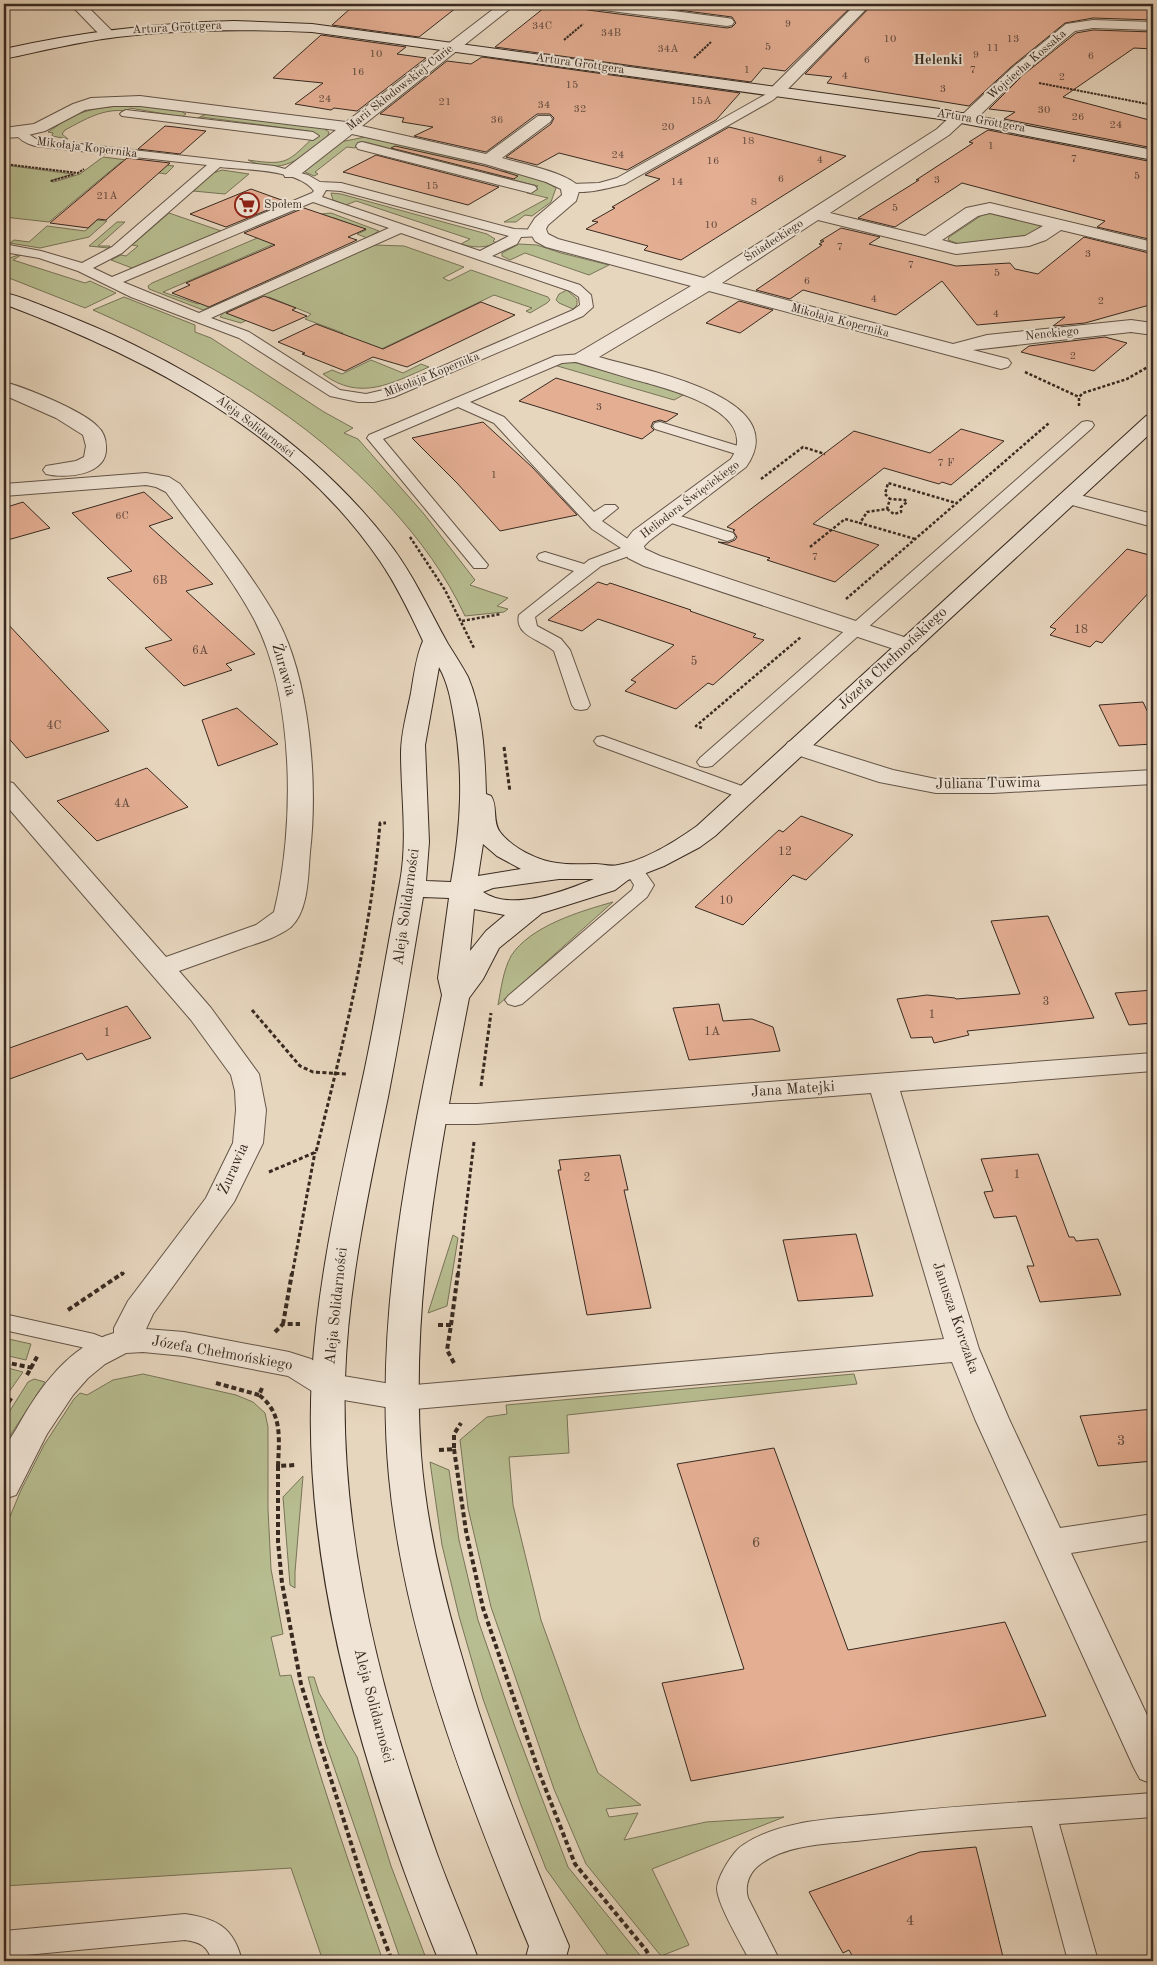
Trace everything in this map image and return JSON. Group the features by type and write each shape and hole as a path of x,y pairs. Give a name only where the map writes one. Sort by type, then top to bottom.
{"street":[{"path":"77,4 106,34"},
{"name":"Marii Skłodowskiej-Curie","path":"291,173 509,4"},
{"path":"588,4 727,22"},
{"path":"679,16 692,4"},
{"path":"777,91 864,4"},
{"name":"Wojciecha Kossaka","path":"964,118 1017,71 1071,28 1093,24 1153,26"},
{"name":"Artura Grottgera","path":"4,54 56,42 106,34 197,26 269,25 340,30 964,118 1153,155"},
{"name":"Mikołaja Kopernika","path":"12,133 39,128 79,108 100,102 140,101 315,122 348,128 494,162 552,178 571,188"},
{"name":"Śniadeckiego","path":"583,358 706,285 964,118"},
{"path":"494,162 544,119"},
{"path":"538,233 537,229 541,222 570,197 571,188"},
{"path":"928,242 972,212 985,208 1002,210 1153,247"},
{"path":"815,214 963,249 1022,242 1037,238 1058,224"},
{"name":"Mikołaja Kopernika","path":"538,233 546,240 562,247 1001,363"},
{"name":"Aleja Solidarności","path":"4,298 72,325 155,363 214,396 271,437 332,491 369,532 411,593 434,640 450,664 461,688 472,753 473,820 452,978 456,994 411,1246 403,1398 406,1469 412,1525 423,1584 449,1678 490,1802 547,1954"},
{"name":"Nenckiego","path":"953,350 987,341 1131,326 1153,328"},
{"name":"Heliodora Święcickiego","path":"583,358 689,390 715,401 734,415 741,425 748,442 746,452 739,464 634,542 634,549 646,559 908,646"},
{"path":"4,388 86,427 95,439 96,452 94,461 81,467 4,474"},
{"name":"Józefa Chełmońskiego","path":"464,890 476,900 490,906 514,909 534,908 606,884 626,872 655,861 691,842 706,831 798,748 1153,420"},
{"name":"Żurawia","path":"4,490 146,479 168,484 243,583 266,620 278,649 294,710 300,760 300,816 290,906 281,921 265,931 161,968"},
{"path":"1068,498 1153,521"},
{"name":"Aleja Solidarności","path":"434,640 428,661 413,751 416,859 403,946 348,1219 333,1324 329,1385 332,1507 340,1571 351,1622 367,1688 407,1826 435,1905 459,1961"},
{"name":"Juliana Tuwima","path":"798,748 888,777 936,786 983,787 1153,777"},
{"name":"Żurawia","path":"4,788 202,1014 245,1074 249,1091 251,1110 248,1143 219,1202 139,1309 130,1328 118,1344"},
{"path":"473,789 482,798 484,827 494,842 517,857 558,871"},
{"path":"411,889 464,890 488,881 541,875 558,871 599,870 626,872"},
{"name":"Józefa Chełmońskiego","path":"456,994 465,987 486,947 501,931 534,908"},
{"name":"Jana Matejki","path":"434,1114 477,1114 1153,1062"},
{"name":"Janusza Korczaka","path":"883,1084 963,1349 992,1419 1051,1543 1153,1768"},
{"name":"Józefa Chełmońskiego","path":"118,1344 163,1342 298,1366 329,1385"},
{"path":"4,1486 24,1445 54,1397 83,1363 118,1344"},
{"path":"329,1385 403,1398 963,1349"},
{"path":"1051,1543 1153,1527"}],"lane":[{"path":"571,188 600,186 621,181 769,98 777,91"},
{"path":"186,121 200,108"},
{"path":"126,114 312,136"},
{"name":"Mikołaja Kopernika","path":"4,248 41,255 83,268 136,294 244,335 335,393 351,398 378,397 397,391 578,313 586,307 587,298 575,288 400,228 316,192 307,179 291,173 36,142 12,133"},
{"path":"24,150 36,142"},
{"path":"362,146 531,190"},
{"path":"476,175 494,162"},
{"path":"83,268 117,250 217,164"},
{"path":"112,282 316,192 341,186 517,234 538,233"},
{"path":"200,318 400,228"},
{"path":"481,256 512,241 517,234"},
{"path":"480,565 374,438 560,359 583,358"},
{"path":"458,402 499,420 598,526 634,549"},
{"path":"706,762 1087,425"},
{"path":"660,426 746,452"},
{"path":"593,520 610,508"},
{"path":"668,517 727,536"},
{"path":"581,705 560,648 534,633 527,625 526,620 532,610 586,570 612,556 634,549"},
{"path":"545,557 586,570"},
{"path":"603,741 747,794"},
{"path":"515,1000 640,893 644,885 643,881 626,872"},
{"path":"4,1322 86,1340 118,1344"},
{"path":"765,1961 734,1900 731,1888 742,1862 753,1853 794,1837 818,1833 930,1821 1153,1804"},
{"path":"1042,1813 1082,1961"},
{"path":"4,1944 185,1927 211,1933 219,1940 225,1950 227,1961"}],"path":[{"path":"559,44 586,21"},
{"path":"1038,83 1153,105"},
{"path":"51,181 78,173"},
{"path":"1001,363 1034,375 1079,397"},
{"path":"1079,397 1088,391 1134,376 1153,364"},
{"path":"1079,397 1079,406 1087,420 1087,425"},
{"path":"844,601 1049,423"},
{"path":"860,523 867,512 887,509 894,514 901,512 901,507 907,502 905,500 890,499 885,494 888,483 956,504"},
{"path":"887,509 890,499"},
{"path":"810,547 846,518 915,539"},
{"path":"462,621 507,613"},
{"path":"702,728 696,726 806,634"},
{"path":"274,1340 275,1331 283,1324 316,1152 335,1074 373,896 380,823 389,823"},
{"path":"252,1010 300,1066 313,1072 377,1076"},
{"path":"266,1173 316,1152"},
{"path":"66,1311 132,1267"},
{"path":"283,1324 300,1324"},
{"path":"434,1325 451,1325 447,1350 448,1356 457,1365"},
{"path":"4,1362 38,1370"},
{"path":"208,1381 258,1395 272,1405 278,1420 278,1542 282,1583 301,1684 367,1894 392,1961"},
{"path":"258,1395 262,1387"},
{"path":"457,1428 452,1439 466,1531 483,1608 543,1782 575,1864 646,1950 652,1961"},
{"path":"436,1450 454,1449"},
{"path":"278,1466 297,1464"}],"green space":[{"path":"137,105 181,111 186,114 182,117 130,108 127,111 102,113 80,122 65,130 62,134 68,139 52,136 53,133 48,132 68,119 87,111"},
{"path":"206,114 323,128 329,132 327,138 300,158 281,166 260,165 248,160 280,162 286,160 316,135 308,131 201,117 196,119"},
{"path":"365,137 470,160 475,162 477,166 471,170 365,142 355,148 347,147 315,172 318,174 314,176 305,172 305,169 340,142"},
{"path":"103,157 174,166 166,174 153,172 158,166 121,162 49,222 4,217 8,212 4,211 4,165 73,174 50,181 54,182 80,174"},
{"path":"222,170 249,174 225,194 193,191 213,173"},
{"path":"501,171 529,176 556,188 551,202 532,216 525,215 516,222 504,222 548,198 527,193 538,186 487,174"},
{"path":"331,193 341,194 487,234 495,239 493,241 497,243 479,247 461,244 470,239 356,201 346,205 333,200"},
{"path":"169,213 221,231 132,268 111,260 121,255 126,256 138,246 132,245"},
{"path":"331,213 379,231 367,238 357,234 366,230 334,218 163,292 198,304 218,296 227,299 203,310 149,289 148,286 152,283 311,215"},
{"path":"985,213 1039,224 1040,227 1030,235 959,244 948,240 949,237"},
{"path":"97,220 107,221 89,237 40,248 10,243 14,240 29,242 47,226 85,231"},
{"path":"117,222 125,222 98,246 110,246 108,248 89,246"},
{"path":"519,244 537,245 609,265 589,275 525,253 510,260 502,256 502,253"},
{"path":"374,245 404,246 464,267 443,278 449,281 471,270 548,297 550,300 530,313 526,311 532,308 494,295 373,353 339,340 343,333 305,319 311,314 269,297 232,314 247,320 241,323 220,317 224,312"},
{"path":"21,255 13,260 85,283 90,281 116,293 85,308 4,276 4,257 10,258"},
{"path":"567,290 577,299 577,305 573,309 556,300 559,294"},
{"path":"124,297 195,325 195,332 211,338 324,412 353,428 344,433 358,439 424,514 475,580 470,585 508,598 497,606 508,609 504,612 465,616 441,572 412,532 357,474 323,444 289,417 215,370 176,349 93,310"},
{"path":"371,360 403,373 421,364 429,367 389,384 363,388 350,387 323,374 332,370 342,374"},
{"path":"563,362 580,363 685,394 674,400 554,365"},
{"path":"613,902 498,1005 506,968 511,956 530,936 557,921"},
{"path":"453,1235 458,1238 447,1306 428,1313"},
{"path":"4,1338 31,1344 26,1360 4,1355"},
{"path":"4,1367 23,1372 4,1399"},
{"path":"143,1374 236,1395 253,1402 265,1413 268,1427 268,1509 271,1569 283,1634 271,1637 280,1676 291,1675 323,1783 383,1961 323,1961 291,1868 4,1886 4,1531 21,1490 44,1445 74,1399 80,1393 87,1395 113,1380"},
{"path":"854,1374 857,1384 567,1415 569,1453 509,1457 513,1505 541,1620 580,1728 598,1773 641,1805 606,1809 609,1817 638,1813 624,1840 706,1822 784,1817 652,1869 689,1945 661,1956 586,1864 554,1789 491,1607 468,1508 460,1440 487,1417 507,1414 506,1405"},
{"path":"34,1379 45,1382 4,1445 4,1420 28,1382"},
{"path":"430,1462 449,1470 459,1540 478,1620 515,1727 568,1867 643,1961 612,1961 546,1869 483,1699 459,1616 442,1545"},
{"path":"303,1476 295,1588 290,1585 283,1497"},
{"path":"308,1677 314,1677 319,1693 357,1757 391,1866 427,1961 401,1961 326,1744"}],"building":[{"path":"380,4 413,8 418,4 461,4 419,37 332,25 352,7 372,9"},
{"path":"549,4 579,4 581,8 588,10 727,28 732,27 736,23 732,17 633,4 854,4 785,71 763,68 751,82 495,47"},
{"path":"873,4 1153,4 1153,20 1093,18 1065,23 1011,67 969,106 827,83 832,77 805,74"},
{"path":"1093,30 1153,32 1153,49 1134,48 1063,97 1153,121 1153,148 1004,119 1015,112 989,109 1023,75 1076,33"},
{"path":"321,35 406,47 397,54 426,58 357,111 334,108 331,110 295,104 323,83 273,78"},
{"path":"482,57 740,93 716,120 627,170 559,153 537,165 506,157 551,124 554,118 550,114 537,114 486,152 414,136 433,127 402,122 404,118 380,114 447,61 471,64"},
{"path":"165,126 206,131 180,154 138,149"},
{"path":"729,127 846,156 681,260 644,250 648,246 586,229 598,222 592,221 615,208 612,207 660,179 645,175"},
{"path":"988,130 1153,162 1153,240 1097,227 1105,221 962,183 895,227 858,218 919,180 916,180 973,143 969,142"},
{"path":"395,146 485,166 518,176 514,179 391,148"},
{"path":"376,155 499,187 468,205 343,172"},
{"path":"127,158 170,163 106,220 98,219 88,228 50,223"},
{"name":"Społem","path":"251,189 287,202 226,227 190,214"},
{"path":"304,208 366,229 348,237 357,240 209,307 172,293 190,285 186,283 275,245 244,233"},
{"path":"841,228 880,237 869,244 956,266 1010,263 1015,269 1038,274 1084,237 1153,254 1153,304 1085,323 1053,326 1065,317 977,325 942,281 896,315 803,290 790,299 756,290 822,245 819,244 824,241 820,241"},
{"path":"264,296 296,308 292,310 307,316 273,331 226,313"},
{"path":"739,301 773,310 740,333 706,323"},
{"path":"481,302 515,315 407,367 373,357 345,371 278,342 316,324 383,349"},
{"path":"1105,337 1127,343 1094,371 1021,352 1029,346"},
{"path":"556,378 678,414 666,422 660,420 653,422 651,427 654,430 642,439 519,401"},
{"path":"483,422 532,467 577,515 500,531 457,483 412,438"},
{"path":"961,429 1004,441 951,485 942,482 939,484 884,468 813,524 879,545 835,582 767,560 770,558 718,542 728,543 735,540 737,537 733,531 735,530 727,527 854,431 930,453"},
{"path":"144,492 173,518 149,526 213,584 186,591 255,654 226,664 232,670 184,686 145,648 172,640 107,578 132,571 72,513"},
{"path":"23,502 50,528 4,541 4,508"},
{"path":"1127,549 1153,556 1153,588 1102,643 1096,641 1090,647 1050,635 1056,629 1050,627"},
{"path":"598,582 607,585 610,583 691,610 756,634 753,637 764,640 713,685 708,683 676,709 625,691 636,682 631,680 674,645 598,619 582,631 548,620"},
{"path":"4,620 109,731 26,758 4,733"},
{"path":"1143,702 1153,723 1153,744 1119,746 1099,705"},
{"path":"237,708 278,744 218,766 202,720"},
{"path":"147,768 188,807 97,841 57,801"},
{"path":"801,816 853,835 806,880 793,875 743,925 695,907 779,830 783,832"},
{"path":"1048,916 1094,1018 967,1031 969,1035 934,1043 932,1037 911,1038 897,999 927,995 956,999 1020,994 991,921"},
{"path":"1153,990 1153,1023 1129,1025 1115,993"},
{"path":"719,1004 723,1021 752,1019 773,1027 780,1051 689,1060 673,1008"},
{"path":"127,1006 151,1038 87,1060 82,1053 4,1081 4,1050"},
{"path":"1038,1154 1069,1237 1074,1237 1076,1241 1098,1239 1121,1295 1040,1302 1027,1266 1034,1266 1016,1216 994,1218 984,1192 993,1191 981,1159"},
{"path":"620,1155 628,1190 624,1190 651,1308 587,1315 558,1170 561,1170 559,1160"},
{"path":"856,1234 873,1296 798,1301 783,1240"},
{"path":"1153,1409 1153,1461 1098,1466 1080,1416"},
{"path":"774,1448 848,1650 1005,1622 1046,1716 691,1781 662,1683 744,1669 677,1464"},
{"path":"976,1847 1004,1961 855,1961 849,1950 843,1953 809,1892 920,1852"}],"place":[{"name":"Społem","path":"247,205"}],"district":[{"name":"Helenki","path":"938,60"}]}
